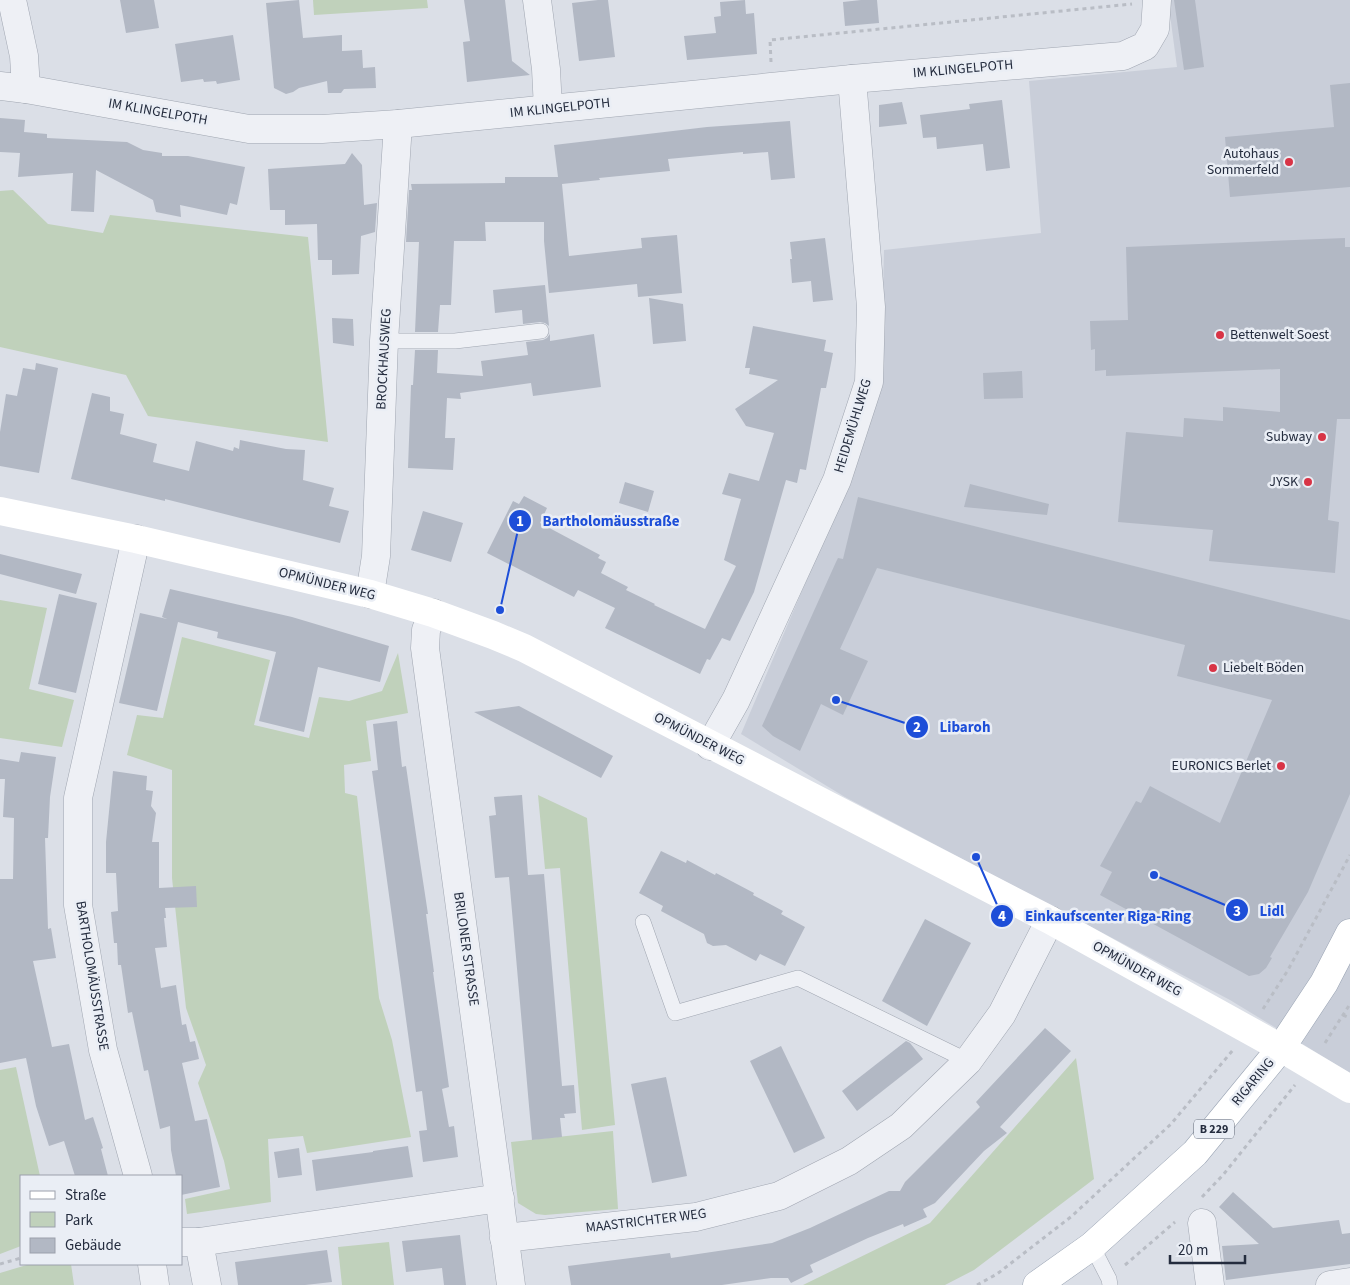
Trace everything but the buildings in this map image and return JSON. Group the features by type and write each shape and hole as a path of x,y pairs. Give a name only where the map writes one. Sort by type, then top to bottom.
{"street":[{"path":"12,0 24,56 13,87"},
{"path":"537,0 546,69 548,109"},
{"name":"IM KLINGELPOTH","path":"13,87 249,129 322,129 398,124 852,78 1122,56 1145,46 1154,29 1157,1"},
{"name":"HEIDEMÜHLWEG","path":"710,746 736,700 837,480 869,382 871,307 852,78"},
{"name":"BROCKHAUSWEG","path":"370,594 376,556 384,341 398,124"},
{"name":"OPMÜNDER WEG","path":"0,511 136,539 370,594 433,613 524,648 710,746 1050,920 1281,1048 1350,1089"},
{"name":"BARTHOLOMÄUSSTRASSE","path":"136,539 78,798 78,904 103,1050 138,1175"},
{"name":"BRILONER STRASSE","path":"433,613 426,630 425,648 511,1285"},
{"name":"MAASTRICHTER WEG","path":"504,1238 696,1217 779,1196 849,1161 901,1126 968,1061 1002,1014 1050,920"},
{"name":"RIGARING","path":"1037,1285 1092,1246 1194,1153 1281,1048 1324,983 1350,933"},
{"path":"207,1285 190,1242 500,1198"},
{"path":"1194,1214 1210,1285"},
{"path":"152,1265 155,1285"},
{"path":"1330,1285 1350,1282"}],"lane":[{"path":"384,341 455,341 541,331"},
{"path":"643,922 675,1013 798,978 968,1061"},
{"path":"1092,1246 1110,1282"}],"path":[{"path":"773,86 770,40 1157,1"},
{"path":"977,1285 997,1274 1072,1216 1171,1124 1249,1030 1288,970 1350,855"},
{"path":"1110,1282 1194,1214 1310,1065 1350,1004"},
{"path":"1343,1015 1350,1018"},
{"path":"0,1264 20,1258"}],"shaded area":[{"path":"1168,0 1350,0 1350,1073 1230,1000 845,797 741,734 845,490 881,380 884,250 1041,233 1029,81 1177,67"}],"green space":[{"path":"313,0 427,0 428,8 314,15"},
{"path":"13,190 48,224 103,233 110,215 308,237 328,442 148,416 126,375 0,347 0,191"},
{"path":"0,600 47,608 29,689 74,700 62,747 0,738"},
{"path":"182,637 270,660 254,725 309,738 319,697 349,701 382,691 398,653 408,713 366,721 371,761 344,765 345,793 357,796 379,998 392,1040 411,1137 307,1153 303,1136 268,1139 271,1202 187,1214 185,1199 230,1189 224,1161 198,1083 206,1065 186,1008 172,878 172,770 127,755 137,715 163,718"},
{"path":"538,795 587,818 615,1125 582,1130 560,868 545,869"},
{"path":"1076,1058 1094,1179 974,1270 945,1285 803,1285 930,1223"},
{"path":"16,1067 40,1175 20,1175 20,1246 0,1254 0,1070"},
{"path":"613,1131 618,1209 545,1215 536,1214 518,1203 511,1142"},
{"path":"389,1242 394,1285 342,1285 338,1247"},
{"path":"27,1265 71,1265 74,1285 0,1285 0,1273"}],"place":[{"name":"Autohaus Sommerfeld","path":"1289,162"},
{"name":"Bettenwelt Soest","path":"1220,335"},
{"name":"Subway","path":"1322,437"},
{"name":"JYSK","path":"1308,482"},
{"name":"Bartholomäusstraße","path":"500,610"},
{"name":"Liebelt Böden","path":"1213,668"},
{"name":"Libaroh","path":"836,700"},
{"name":"EURONICS Berlet","path":"1281,766"},
{"name":"Einkaufscenter Riga-Ring","path":"976,857"},
{"name":"Lidl","path":"1154,875"}]}
